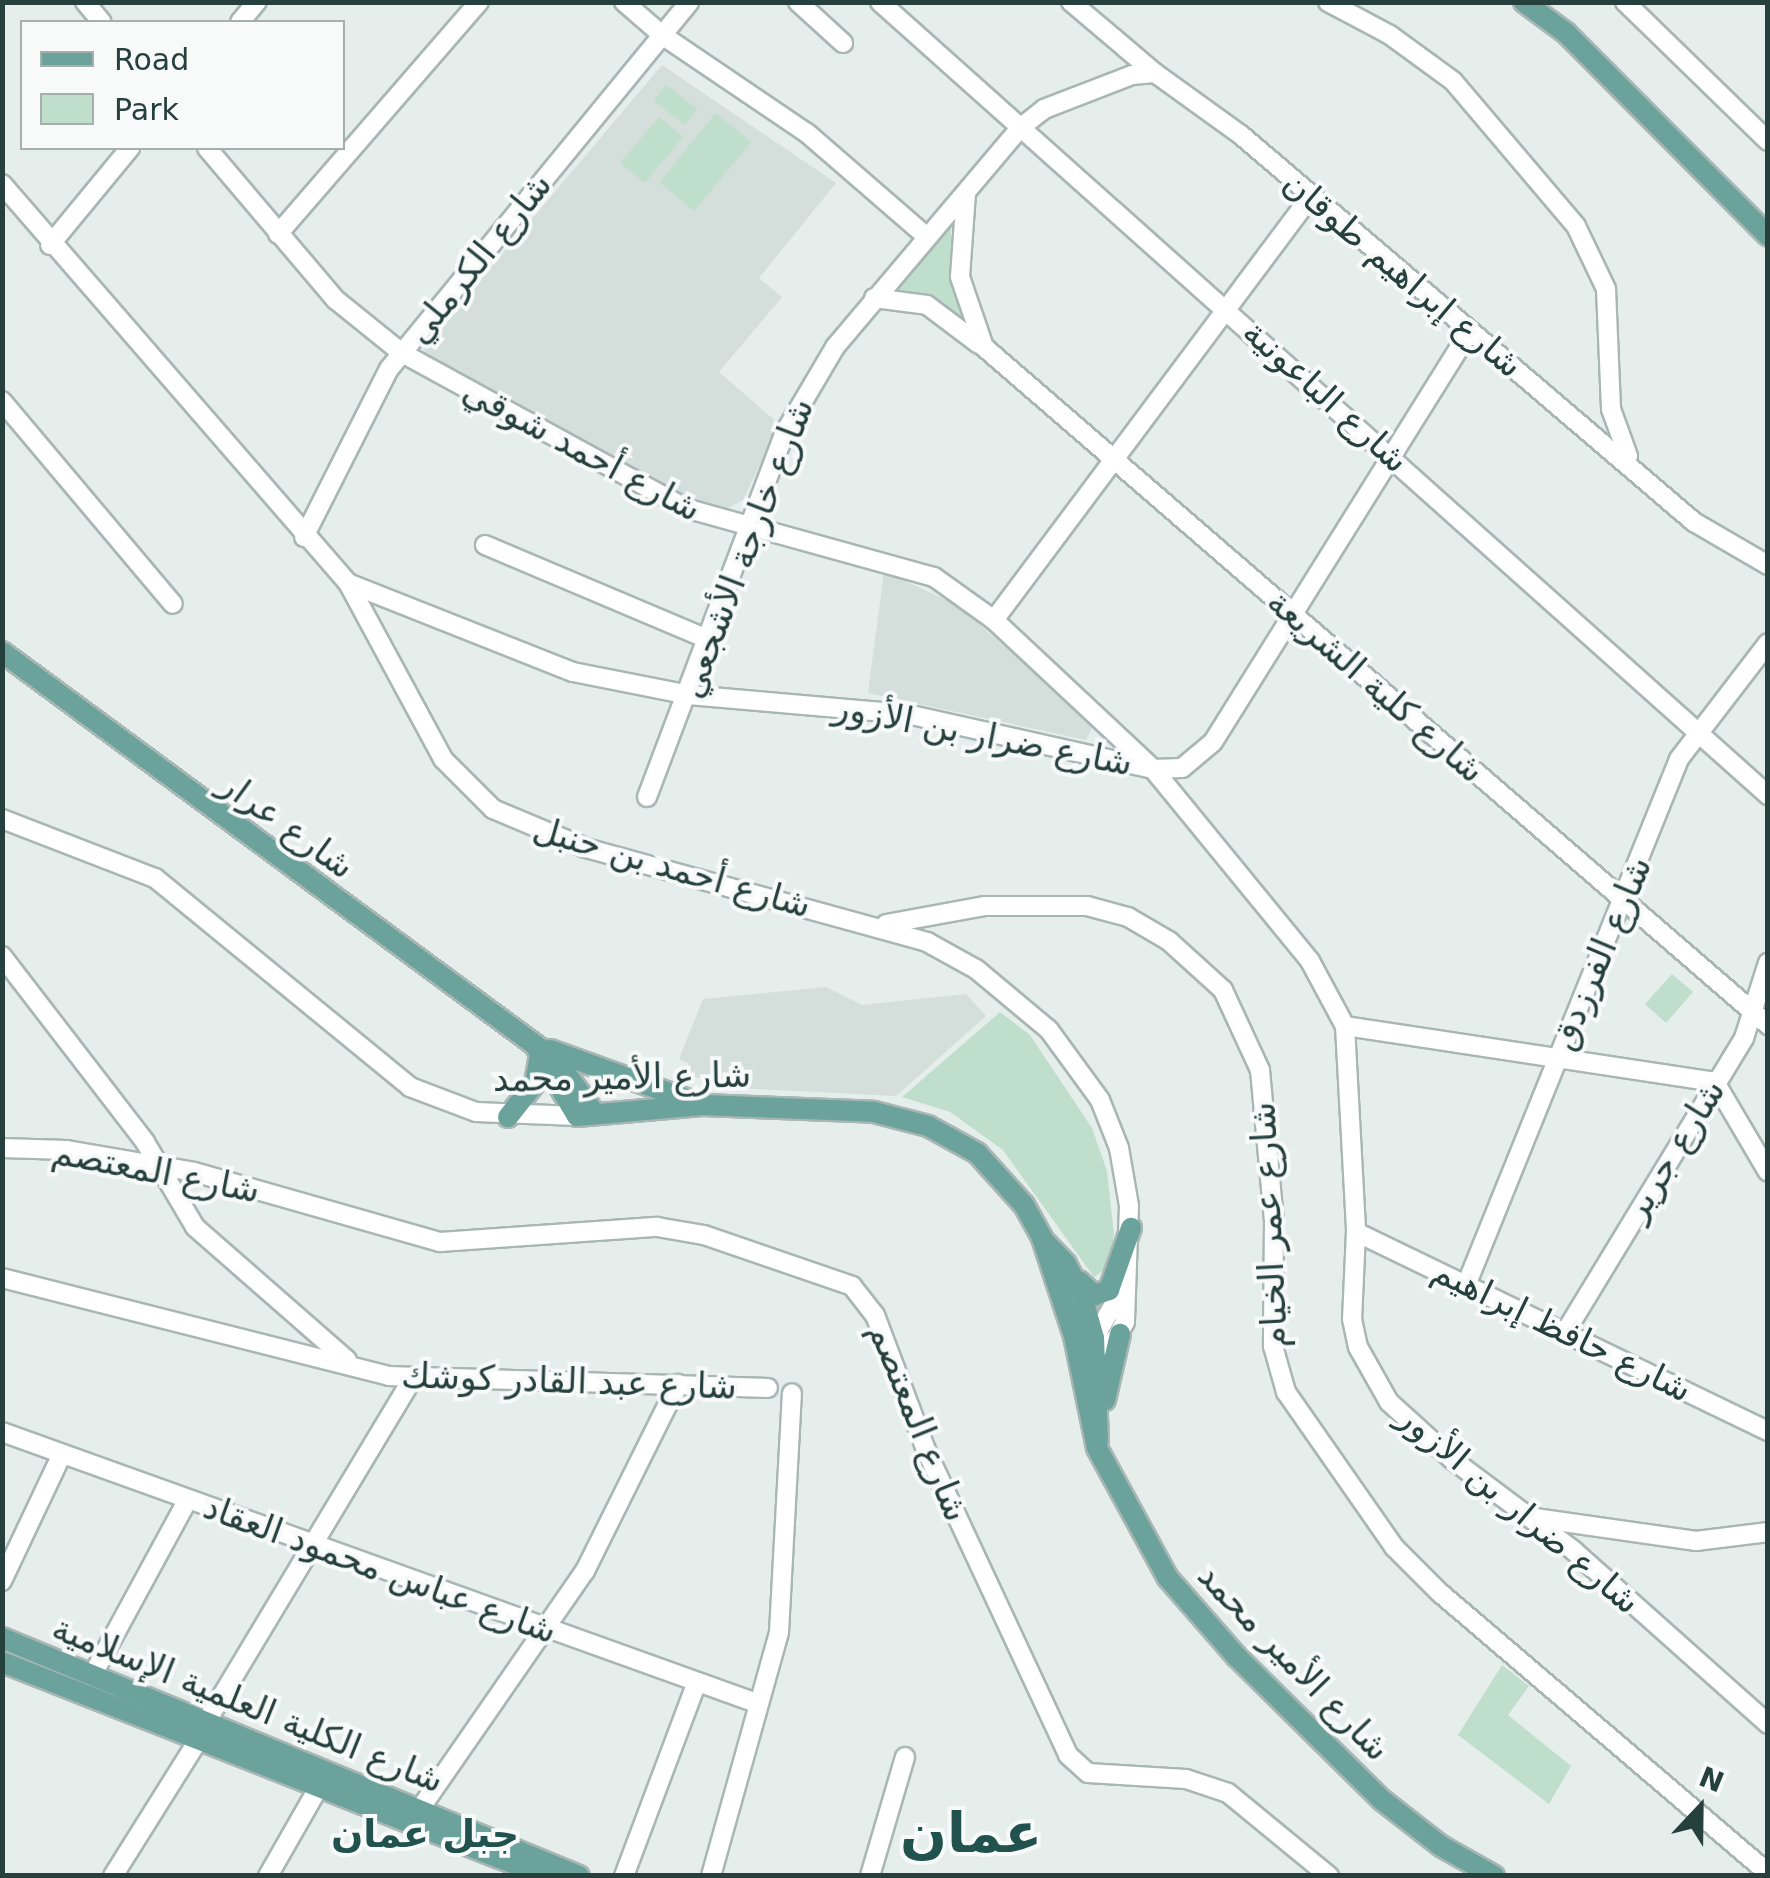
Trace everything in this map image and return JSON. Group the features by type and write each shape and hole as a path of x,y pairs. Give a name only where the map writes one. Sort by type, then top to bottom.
{"main road":[{"path":"1524,2 1566,33"},
{"path":"1542,2 1566,33 1768,236"},
{"name":"شارع عرار","path":"2,652 572,1074 586,1115"},
{"path":"508,1117 535,1083 538,1051 703,1105"},
{"name":"شارع الأمير محمد","path":"586,1115 703,1105 874,1112 928,1126 992,1166 1042,1238 1066,1264 1100,1417 1098,1448"},
{"path":"1066,1264 1084,1288 1104,1294 1130,1228"},
{"name":"شارع الأمير محمد","path":"1042,1238 1086,1347 1098,1448 1168,1578 1237,1657 1382,1800 1441,1846 1494,1876"},
{"path":"1100,1417 1120,1334"},
{"name":"شارع الكلية العلمية الإسلامية","path":"2,1638 92,1676 320,1785 543,1876"},
{"name":"شارع الكلية العلمية الإسلامية","path":"2,1662 420,1809 579,1876"}],"street":[{"path":"278,234 479,2"},
{"path":"624,2 662,35 808,133 926,236"},
{"name":"شارع الكرملي","path":"304,537 376,391 402,353 689,2"},
{"path":"798,2 843,43"},
{"name":"شارع الباعونية","path":"880,2 1229,308 1768,795"},
{"name":"شارع إبراهيم طوقان","path":"1071,2 1154,73 1311,196 1632,465 1694,522 1768,565"},
{"path":"1328,2 1390,36 1452,81 1576,226 1606,289 1611,409 1632,465"},
{"path":"1625,2 1768,141"},
{"path":"1020,128 1072,96 1154,73"},
{"name":"شارع خارجة الأشجعي","path":"646,797 798,406 874,298 1020,128"},
{"path":"50,245 128,150"},
{"name":"شارع أحمد شوقي","path":"209,150 336,300 402,353 635,486 750,530 912,568 955,589 994,620 1153,769"},
{"name":"شارع أحمد بن حنبل","path":"2,184 50,245 348,583 443,759 493,809 586,848 882,925 976,969 1067,1050 1111,1124 1126,1176 1129,1279 1120,1334"},
{"name":"شارع كلية الشريعة","path":"966,193 960,278 984,347"},
{"path":"994,620 1311,196"},
{"name":"شارع كلية الشريعة","path":"874,298 927,304 984,347 1760,1019"},
{"path":"1153,769 1182,768 1205,752 1469,332"},
{"path":"2,402 173,604"},
{"path":"485,545 708,639"},
{"name":"شارع ضرار بن الأزور","path":"348,583 573,672 688,695 876,709 1095,752 1153,769 1310,962 1345,1026 1356,1232 1352,1319 1370,1371 1409,1424 1533,1518 1768,1724"},
{"name":"شارع الفرزدق","path":"1467,1283 1558,1055 1696,730 1768,642"},
{"path":"1095,752 1109,746 1110,727"},
{"name":"شارع الأمير محمد","path":"2,818 155,878 410,1087 450,1105 508,1117 586,1115"},
{"name":"شارع عمر الخيام","path":"882,925 985,906 1087,906 1142,924 1203,968 1245,1028 1260,1070 1274,1221 1273,1346 1286,1392 1394,1547 1438,1592 1768,1873"},
{"name":"شارع عبد القادر كوشك","path":"2,956 161,1165 195,1227 360,1369 412,1379 768,1388"},
{"name":"شارع جرير","path":"1566,1332 1715,1082 1760,1019 1768,963"},
{"path":"1345,1026 1558,1055 1715,1082 1768,1172"},
{"name":"شارع المعتصم","path":"2,1148 161,1165 440,1242 658,1227 704,1235 852,1286 875,1315 926,1450 1068,1755 1088,1773 1186,1779 1228,1793 1329,1876"},
{"name":"شارع حافظ إبراهيم","path":"1356,1232 1768,1431"},
{"path":"2,1278 360,1369"},
{"name":"شارع أحمد بن حنبل","path":"1086,1347 1129,1279"},
{"path":"1086,1347 1120,1334"},
{"path":"113,1876 412,1379"},
{"path":"420,1809 585,1571 678,1384"},
{"path":"711,1876 781,1623 792,1393"},
{"name":"شارع عباس محمود العقاد","path":"2,1432 312,1547 759,1704"},
{"path":"2,1581 62,1454"},
{"path":"92,1676 188,1499"},
{"path":"1533,1518 1696,1541 1768,1532"},
{"path":"624,1876 697,1682"},
{"path":"870,1876 905,1757"},
{"path":"268,1876 320,1785"}],"shaded area":[{"path":"662,65 836,183 759,278 782,297 719,372 779,424 743,500 724,510 676,494 523,412 428,357 423,348"},
{"path":"884,571 957,605 1094,724 1086,740 868,693"},
{"path":"826,987 862,1005 966,994 986,1016 896,1096 736,1088 685,1074 689,1064 679,1059 703,999"}],"green space":[{"path":"666,85 697,109 685,125 654,101"},
{"path":"716,113 751,142 694,211 659,182"},
{"path":"659,117 683,137 645,183 620,163"},
{"path":"951,219 952,282 964,322 934,299 897,291"},
{"path":"1672,974 1693,992 1666,1023 1645,1004"},
{"path":"1000,1012 1030,1035 1092,1128 1107,1171 1114,1234 1109,1267 1094,1277 1003,1150 950,1112 902,1097"},
{"path":"1502,1665 1529,1686 1508,1715 1571,1766 1549,1804 1458,1735"}],"district":[{"name":"عمان","path":"971,1834"},
{"name":"جبل عمان","path":"425,1835"}]}
